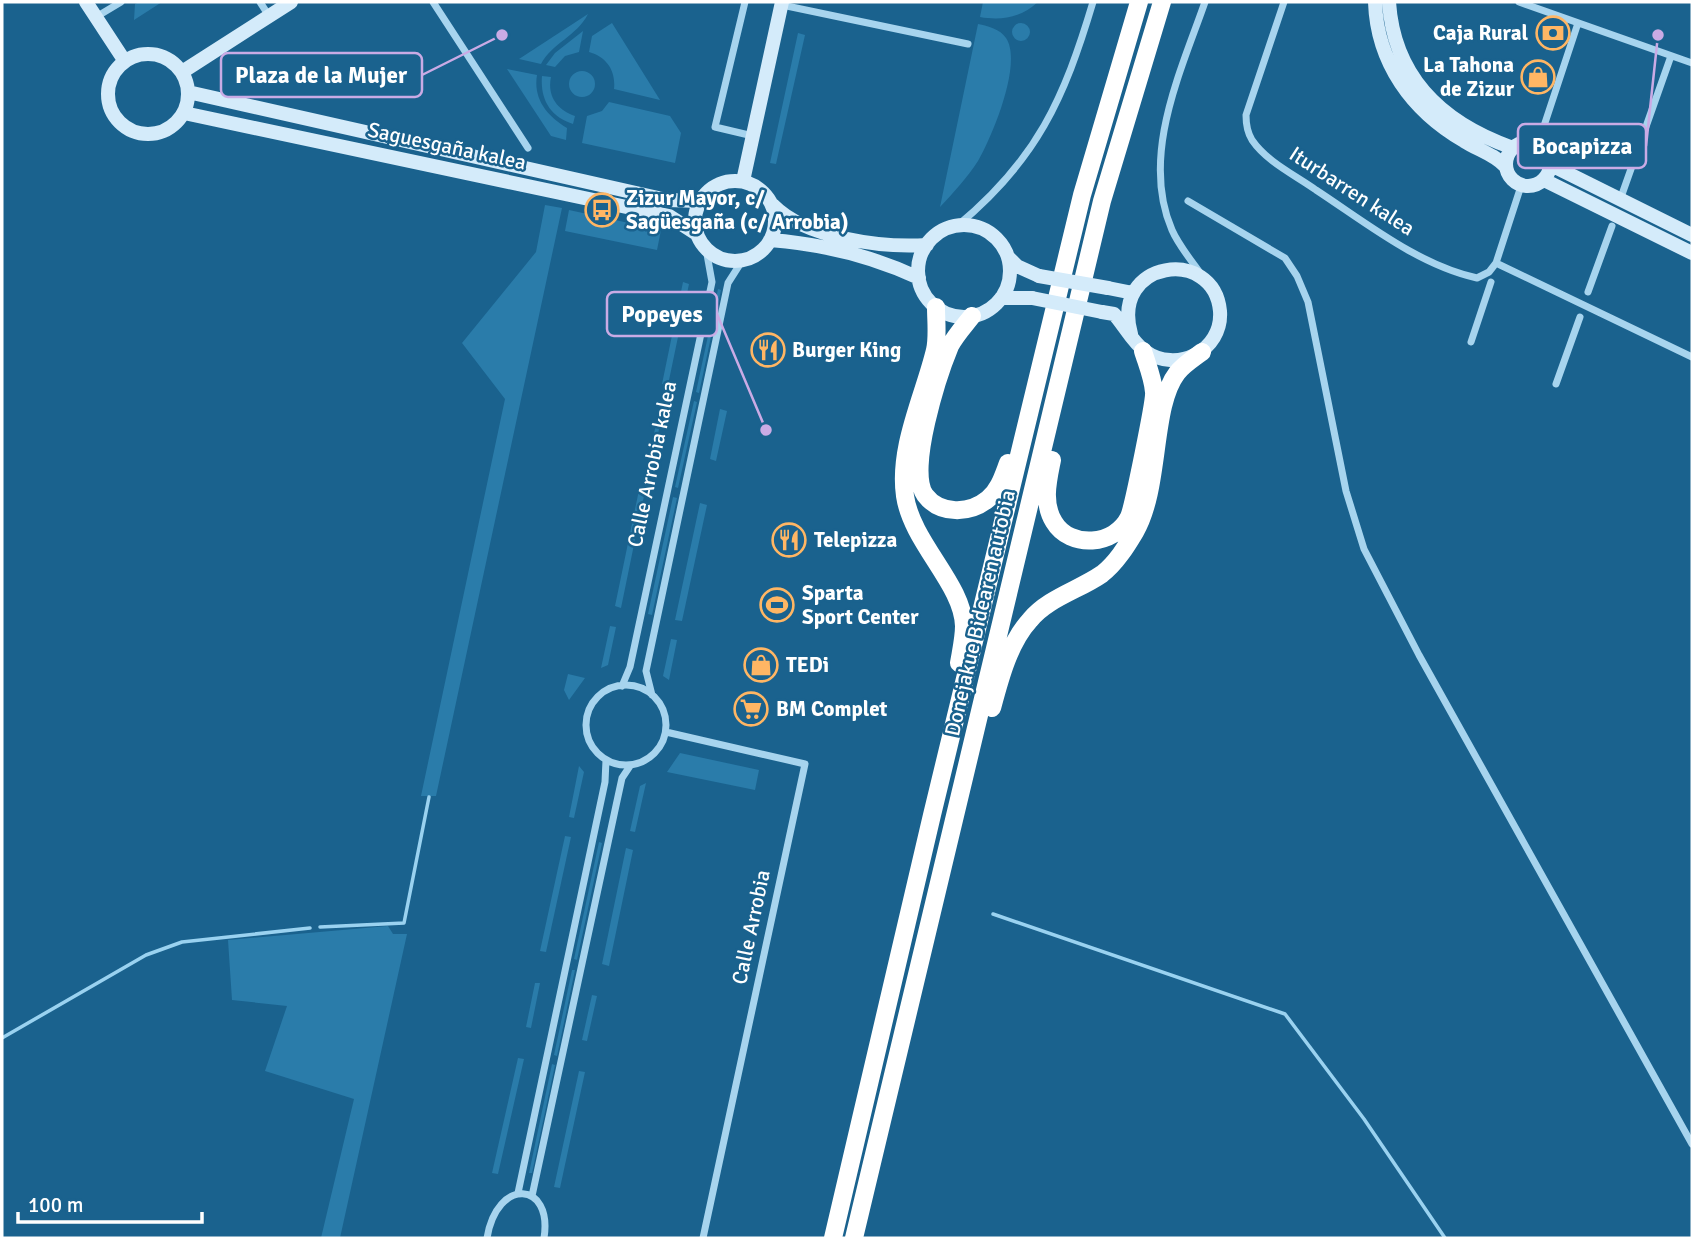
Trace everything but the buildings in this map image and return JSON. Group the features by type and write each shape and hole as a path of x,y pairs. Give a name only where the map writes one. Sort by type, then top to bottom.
{"highway":[{"name":"Donejakue Bidearen autobia","path":"833,1238 1045,343 1082,195 1139,2"},
{"name":"Donejakue Bidearen autobia","path":"854,1238 1102,201 1162,2"},
{"path":"932,815 933,789 961,651 964,623 944,574 918,536 909,513 904,477 905,457 936,346 936,307"},
{"path":"972,316 950,345 921,443 917,471 925,495 941,508 954,511 972,509 988,499 1002,481 1014,441 1025,387 1045,343"},
{"path":"1060,382 1058,433 1047,501 1054,523 1072,538 1093,542 1112,536 1129,518 1154,393 1143,351"},
{"path":"960,796 982,747 1011,650 1030,620 1072,590 1103,573 1121,555 1137,529 1148,502 1166,396 1177,373 1202,352"}],"street":[{"path":"86,2 124,60"},
{"path":"96,17 121,2"},
{"path":"260,2 269,16"},
{"path":"182,72 291,2"},
{"path":"433,2 528,148"},
{"path":"745,2 715,127 753,136"},
{"path":"1008,257 1009,278 1001,298 983,313 960,317 936,307 922,289 919,266 926,246 940,233 957,226 1018,167 1037,140 1052,114 1075,60 1093,2"},
{"path":"1001,298 1032,298 1114,314 1143,351 1157,358 1172,361 1188,359 1202,352 1212,341 1219,327 1220,311 1216,296 1172,230 1160,170 1161,146 1169,113 1205,2"},
{"name":"Iturbarren kalea","path":"1284,2 1248,103 1246,126 1252,140 1270,159 1375,229 1446,268 1477,278 1489,272 1496,263"},
{"path":"1375,2 1383,47 1403,89 1438,125 1498,159 1505,166 1508,175 1521,186 1530,187 1544,180 1551,165 1548,154 1538,144 1526,142 1513,148 1505,166"},
{"path":"1389,2 1396,45 1423,91 1455,120 1513,148"},
{"path":"1519,2 1692,63"},
{"path":"743,181 781,3 968,44"},
{"path":"1538,144 1578,23"},
{"path":"147,53 158,55 171,61 182,72 188,92 184,113 172,126 151,134 138,133 123,126 113,116 107,94 112,75 124,60 147,53"},
{"path":"1620,201 1671,56"},
{"name":"Saguesgaña kalea","path":"188,92 667,200 700,201"},
{"name":"Saguesgaña kalea","path":"184,113 669,216 697,234"},
{"path":"1551,165 1692,235"},
{"path":"1544,180 1692,253"},
{"path":"772,204 775,226 770,240 761,252 741,261 726,260 706,249 697,234 695,220 700,201 719,184 743,181 764,192 785,218 802,227 881,244 926,246"},
{"path":"1521,186 1496,263 1692,357"},
{"path":"1188,201 1284,258 1297,276 1308,302 1346,491 1364,549 1419,655 1692,1144"},
{"path":"957,226 970,226 993,236 1017,266 1039,276 1133,293"},
{"path":"1588,292 1612,226"},
{"path":"770,240 799,242 877,259 919,278"},
{"name":"Calle Arrobia kalea","path":"622,686 630,667 712,282 706,249"},
{"name":"Calle Arrobia kalea","path":"652,695 646,671 727,283 741,261"},
{"path":"1131,334 1128,314 1133,293 1154,273 1168,269 1196,274 1208,283"},
{"path":"1471,342 1491,282"},
{"path":"1556,384 1580,317"},
{"path":"533,1196 622,778 629,766 653,755 666,732 666,719 652,695 643,689 622,686 600,695 587,714 589,741 606,761 629,766"},
{"name":"Calle Arrobia","path":"666,732 805,764 703,1238"},
{"path":"518,1193 604,782 606,761"},
{"path":"488,1238 494,1215 503,1199 518,1193 533,1196 541,1206 544,1238"}],"shaded area":[{"path":"162,2 134,20 135,4"},
{"path":"983,2 1038,2 1011,17 996,18 980,17"},
{"path":"588,14 578,28 551,50 541,64 519,59"},
{"path":"612,23 660,100 614,89 609,66 601,57 589,52 592,36"},
{"path":"1021,23 1027,26 1030,32 1027,38 1021,41 1015,38 1012,32 1015,26"},
{"path":"978,24 997,30 1006,38 1011,64 1008,82 991,135 978,161 940,207"},
{"path":"583,31 579,52 565,56 555,67 546,65 555,53"},
{"path":"798,33 805,35 776,164 770,163"},
{"path":"507,69 537,75 539,99 553,118 567,128 566,140 551,136"},
{"path":"582,71 591,75 595,84 591,93 582,97 573,93 569,84 573,75"},
{"path":"542,76 551,77 552,96 558,106 575,116 573,124 558,117 548,106 543,92"},
{"path":"609,102 670,116 681,133 675,163 582,143 587,116 602,111"},
{"path":"545,205 562,208 436,796 421,796 505,399 462,343 536,252"},
{"path":"569,210 661,230 657,250 565,231"},
{"path":"683,282 689,284 668,385 662,384"},
{"path":"718,289 721,290 699,393 696,392"},
{"path":"694,401 697,402 678,488 675,487"},
{"path":"720,409 727,411 716,461 710,459"},
{"path":"658,415 662,415 652,462 648,461"},
{"path":"639,490 645,491 621,608 615,606"},
{"path":"673,497 677,498 652,615 648,614"},
{"path":"700,503 707,505 682,621 675,620"},
{"path":"610,626 616,627 608,665 601,668"},
{"path":"671,639 677,640 669,680 663,676"},
{"path":"568,674 585,678 569,700 564,690"},
{"path":"680,753 759,770 755,790 667,772"},
{"path":"579,766 584,772 574,818 569,817"},
{"path":"646,783 635,832 630,831 640,786"},
{"path":"565,836 571,837 546,952 540,951"},
{"path":"599,842 602,843 577,960 574,959"},
{"path":"626,848 633,850 609,966 602,964"},
{"path":"388,926 393,934 407,934 340,1238 321,1238 354,1099 265,1071 287,1006 232,1000 228,940"},
{"path":"572,970 575,970 557,1056 554,1055"},
{"path":"535,983 540,983 531,1028 526,1027"},
{"path":"592,995 597,996 587,1041 582,1040"},
{"path":"518,1058 524,1059 498,1174 492,1173"},
{"path":"552,1064 555,1065 532,1173 529,1173"},
{"path":"579,1071 585,1072 560,1188 554,1187"}],"waterway":[{"path":"320,927 404,923 429,797"},
{"path":"993,914 1285,1014 1364,1119 1445,1238"},
{"path":"2,1038 146,955 182,942 310,928"}],"place":[{"name":"Caja Rural","path":"1553,33"},
{"name":"Plaza de la Mujer","path":"502,35"},
{"name":"Bocapizza","path":"1658,35"},
{"name":"La Tahona de Zizur","path":"1538,77"},
{"name":"Zizur Mayor, c/ Sagüesgaña (c/ Arrobia)","path":"602,210"},
{"name":"Burger King","path":"768,350"},
{"name":"Popeyes","path":"766,430"},
{"name":"Telepizza","path":"789,540"},
{"name":"Sparta Sport Center","path":"777,605"},
{"name":"TEDi","path":"761,665"},
{"name":"BM Complet","path":"751,709"}]}
